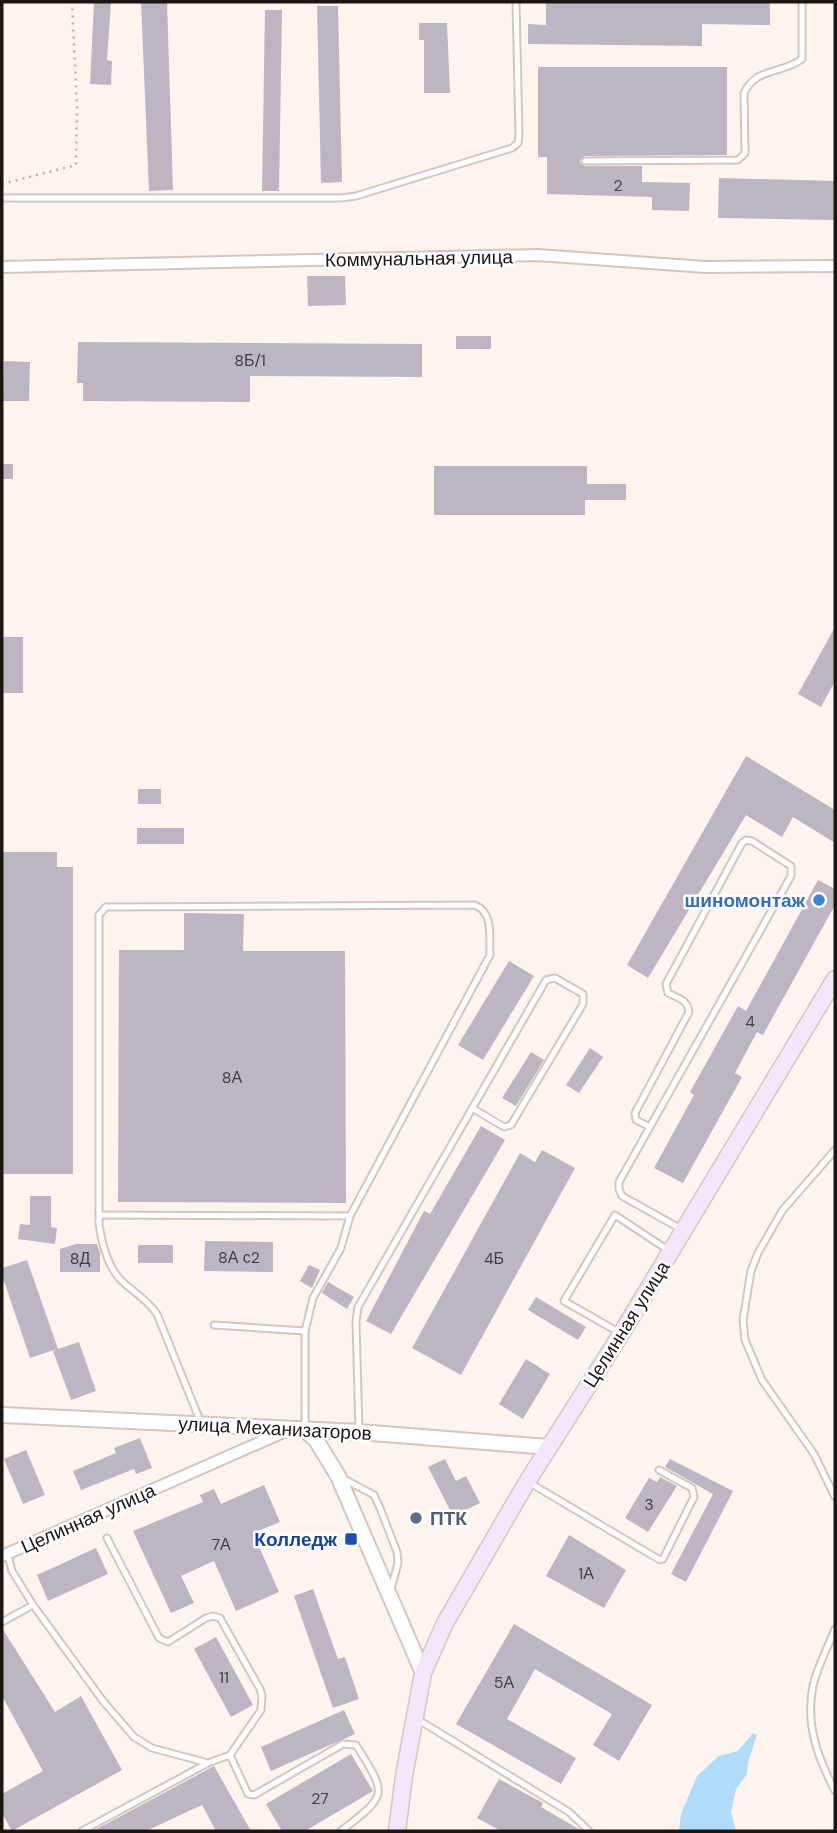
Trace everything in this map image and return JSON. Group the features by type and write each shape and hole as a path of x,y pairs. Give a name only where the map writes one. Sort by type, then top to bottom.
{"main road":[{"name":"Целинная улица","path":"397,1831 424,1673 445,1623 548,1447 621,1334 835,979"}],"street":[{"name":"Коммунальная улица","path":"2,267 537,256 706,267 835,266"},
{"name":"улица Механизаторов","path":"2,1415 359,1432 548,1447"},
{"name":"Целинная улица","path":"5,1554 289,1429"},
{"path":"305,1430 316,1440 338,1476 424,1673"}],"lane":[{"path":"2,198 341,198 356,196 512,148 518,143 519,134 516,2"},
{"path":"585,161 742,158 745,153 744,93 748,85 764,73 803,60 802,2"},
{"path":"650,1127 636,1120 635,1113 689,1012 684,1001 668,993 666,984 742,843 746,840 752,841 791,866 791,876 650,1127 619,1182 618,1189 622,1196 684,1231"},
{"path":"202,1424 157,1314 151,1304 113,1273 101,1238 99,915 106,907 475,905 485,910 488,917 490,955 350,1216 341,1248 313,1298 305,1331 305,1430"},
{"path":"359,1432 356,1321 358,1307 472,1108 546,980 555,978 583,994 583,1004 511,1125 504,1128 472,1108"},
{"path":"835,1150 782,1211 758,1253 751,1271 743,1320 745,1340 762,1380 814,1454 835,1497"},
{"path":"99,1215 350,1216"},
{"path":"621,1334 564,1301 615,1215 671,1252"},
{"path":"214,1325 305,1331"},
{"path":"527,1482 660,1560 663,1559 694,1497 694,1491 659,1470"},
{"path":"338,1476 374,1495 380,1508 397,1552 398,1563 390,1595"},
{"path":"82,1831 208,1763 230,1755 261,1710 260,1689 220,1618 206,1618 168,1642 159,1638 107,1538"},
{"path":"5,1554 33,1605 103,1701 134,1737 152,1748 208,1763"},
{"path":"2,1622 33,1605"},
{"path":"835,1629 813,1683 810,1707 812,1730 820,1761 835,1791"},
{"path":"415,1717 569,1812 589,1831"},
{"path":"230,1755 248,1794 254,1795 343,1744 356,1745 379,1782 380,1792 370,1808 341,1831"}],"path":[{"path":"2,184 76,165 77,108 72,2"}],"water":[{"path":"753,1733 757,1735 747,1774 736,1789 731,1812 736,1831 679,1831 681,1814 697,1776 719,1756 738,1751"}],"building":[{"path":"94,2 111,2 107,60 112,61 111,85 90,84"},
{"path":"141,2 167,2 173,190 149,191"},
{"path":"546,2 770,2 770,25 702,24 702,46 528,44 528,24 546,25"},
{"path":"317,6 338,6 342,182 321,183"},
{"path":"265,10 282,10 279,191 262,191"},
{"path":"419,23 447,23 450,93 424,93 424,40 419,40"},
{"path":"538,67 727,67 727,155 585,156 580,160 585,166 642,166 642,182 690,183 689,211 652,210 652,197 547,194 547,157 538,157"},
{"path":"719,178 835,181 835,220 718,218"},
{"path":"307,276 345,276 346,305 308,306"},
{"path":"456,336 491,336 491,349 456,349"},
{"path":"78,342 422,344 422,377 250,376 250,402 83,401 83,383 77,383"},
{"path":"4,361 30,362 29,401 3,401"},
{"path":"2,464 13,464 13,479 2,479"},
{"path":"434,466 587,466 587,484 626,484 626,500 585,500 585,515 434,515"},
{"path":"835,627 835,681 821,707 798,694"},
{"path":"2,637 23,637 23,693 2,693"},
{"path":"746,756 835,810 835,843 793,817 782,837 746,815 648,978 627,965"},
{"path":"138,789 161,789 161,804 138,804"},
{"path":"137,828 184,828 184,844 137,844"},
{"path":"2,852 57,852 57,867 73,867 73,1174 2,1174"},
{"path":"818,880 835,889 835,905 763,1035 757,1032 735,1073 742,1077 683,1183 654,1168 694,1095 690,1092 738,1006 746,1011"},
{"path":"184,913 244,914 243,951 345,951 346,1203 118,1202 119,950 184,950"},
{"path":"509,961 534,976 483,1060 458,1045"},
{"path":"590,1048 603,1057 579,1093 566,1085"},
{"path":"531,1052 544,1060 516,1106 502,1098"},
{"path":"481,1126 505,1140 391,1334 366,1321 424,1211 430,1214"},
{"path":"542,1150 575,1168 461,1375 412,1348 520,1153 535,1162"},
{"path":"30,1196 51,1196 51,1227 57,1228 55,1244 18,1239 20,1224 30,1225"},
{"path":"205,1241 273,1242 273,1272 204,1271"},
{"path":"76,1244 97,1244 100,1272 60,1272 60,1249"},
{"path":"138,1245 173,1245 173,1263 138,1263"},
{"path":"27,1260 58,1349 79,1342 96,1391 71,1400 53,1351 57,1349 30,1358 2,1275 2,1268"},
{"path":"309,1265 320,1270 312,1288 300,1281"},
{"path":"328,1282 354,1297 347,1309 322,1293"},
{"path":"536,1297 586,1327 578,1340 528,1310"},
{"path":"526,1359 550,1374 523,1419 499,1404"},
{"path":"140,1438 152,1468 136,1474 134,1469 81,1490 73,1471 116,1453 114,1448"},
{"path":"26,1450 45,1495 23,1504 4,1459"},
{"path":"445,1459 456,1481 466,1476 480,1503 453,1516 428,1467"},
{"path":"670,1459 733,1491 686,1582 671,1574 713,1494 665,1467"},
{"path":"660,1477 677,1486 648,1532 625,1518 649,1478 657,1482"},
{"path":"264,1485 280,1522 253,1533 279,1592 236,1611 214,1561 181,1576 194,1603 171,1613 133,1531 203,1502 200,1495 214,1489 221,1504"},
{"path":"569,1535 626,1570 604,1608 546,1576"},
{"path":"96,1548 108,1574 48,1601 37,1575"},
{"path":"313,1589 338,1659 345,1657 359,1699 333,1708 294,1596"},
{"path":"514,1624 652,1705 619,1761 593,1745 612,1714 535,1669 507,1719 576,1758 561,1784 456,1724"},
{"path":"2,1628 55,1712 81,1696 122,1770 12,1831 2,1813 2,1794 43,1771 2,1696"},
{"path":"216,1637 253,1705 231,1717 194,1649"},
{"path":"344,1710 355,1734 271,1771 261,1747"},
{"path":"351,1754 373,1791 305,1831 282,1831 266,1804"},
{"path":"214,1766 251,1831 216,1831 202,1805 146,1831 93,1831"},
{"path":"499,1779 543,1803 541,1807 582,1831 501,1831 477,1818"}],"place":[{"name":"шиномонтаж","path":"819,900"},
{"name":"ПТК","path":"416,1518"},
{"name":"Колледж","path":"351,1539"}]}
